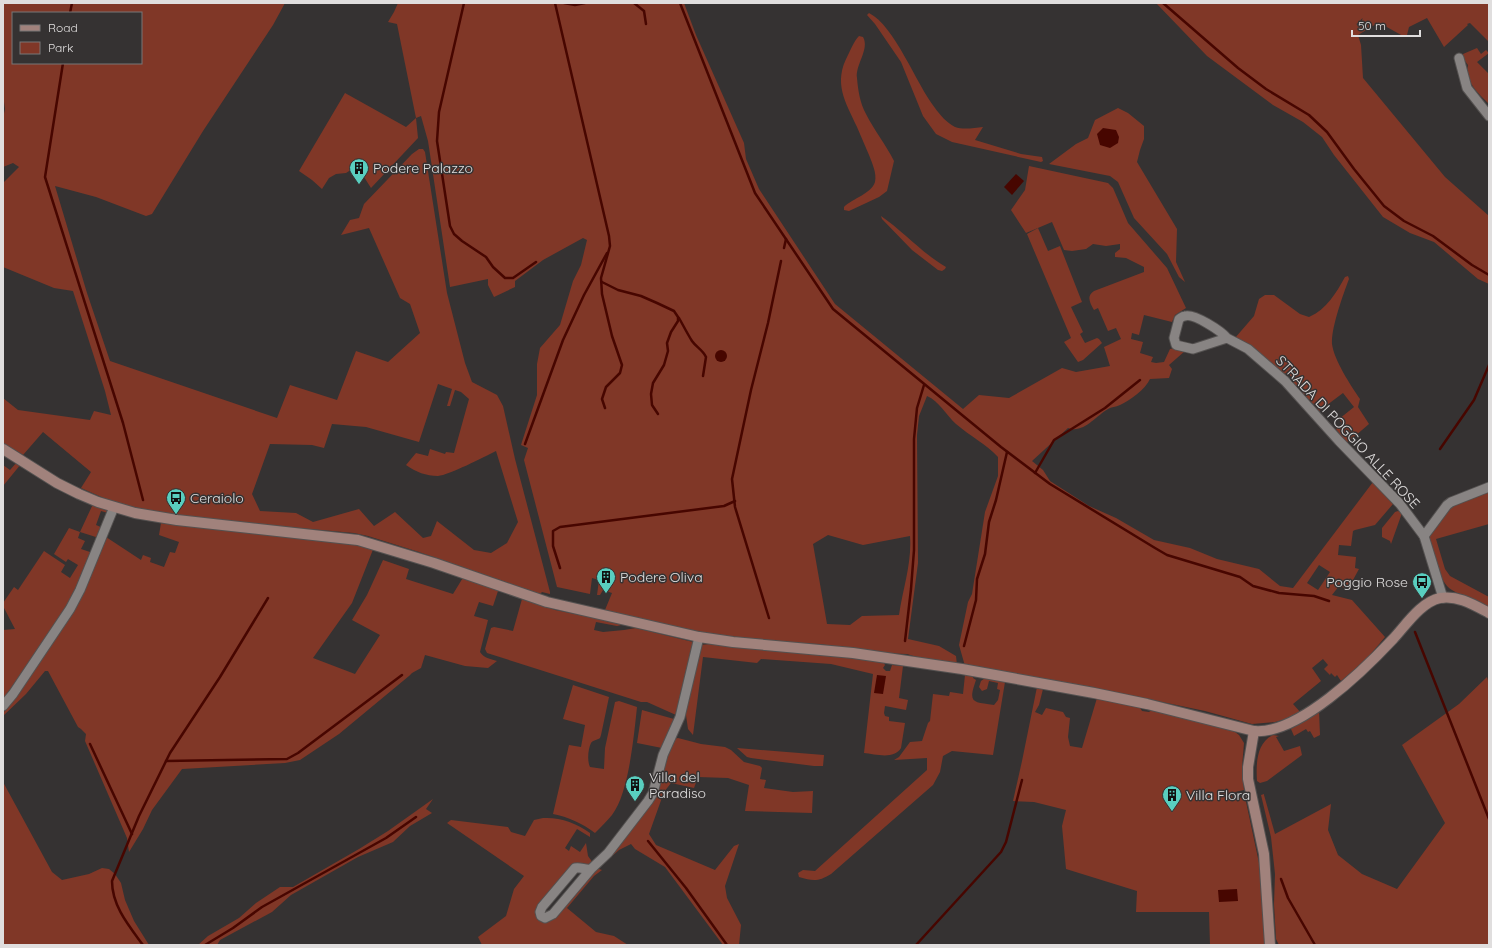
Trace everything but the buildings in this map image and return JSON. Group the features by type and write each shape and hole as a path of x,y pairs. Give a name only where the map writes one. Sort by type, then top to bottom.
{"main road":[{"path":"3,449 57,483 114,507 135,512 177,520 358,540 427,561 547,602 699,637 747,644 847,652 962,669 1147,704 1254,731 1275,729 1296,721 1312,710 1365,667 1424,606 1434,600 1443,598 1461,600 1489,613"},
{"path":"1254,731 1248,767 1248,779 1264,850 1270,945"}],"street":[{"path":"1458,58 1467,88 1489,116"},
{"name":"STRADA DI POGGIO ALLE ROSE","path":"1228,338 1193,348 1176,345 1174,338 1179,319 1185,316 1193,316 1222,332 1228,338 1248,349 1285,381 1339,441 1400,504 1424,536 1443,598"},
{"path":"1424,536 1447,505 1489,487"},
{"path":"3,706 13,694 70,609 80,590 114,507"},
{"path":"591,869 587,870 575,868 542,907 540,912 541,916 545,918 553,914 591,869 608,853 648,801 653,792 663,755 680,717 699,637"}],"green space":[{"path":"3,3 285,3 273,25 203,131 152,214 146,216 96,197 55,186 87,293 110,361 277,418 290,385 337,400 356,351 388,362 420,333 410,304 400,298 369,228 341,235 350,220 359,218 364,204 412,154 419,149 423,149 425,152 447,293 465,363 472,382 497,395 503,406 515,459 550,594 542,592 540,594 419,552 354,533 222,521 142,510 115,503 81,488 91,472 43,432 23,455 3,443 3,398 18,410 90,420 94,411 111,415 105,391 73,291 54,288 3,267 3,183 19,167 13,163 3,167 3,118 5,109 3,95","holes":["438,384 452,389 447,406 450,406 455,390 461,392 469,399 454,453 446,452 445,454 430,449 428,456 416,453 406,465 421,473 438,476 458,469 496,451 518,522 507,543 491,553 474,550 437,521 431,536 423,538 395,512 374,526 359,509 313,522 296,513 260,511 252,494 270,444 312,445 324,448 332,424 366,427 419,442"]},
{"path":"398,3 684,3 696,35 744,143 746,159 759,189 835,304 963,409 979,395 1009,398 1062,368 1076,372 1110,366 1104,347 1121,339 1116,328 1108,331 1098,308 1094,310 1089,297 1094,291 1144,272 1144,267 1126,258 1115,257 1115,253 1120,249 1120,244 1106,246 1093,244 1086,249 1072,251 1064,250 1052,222 1026,233 1011,210 1025,190 1029,166 1108,183 1113,188 1128,223 1167,268 1186,308 1175,315 1172,322 1144,315 1139,335 1132,333 1131,339 1143,342 1140,353 1153,357 1151,362 1164,362 1170,349 1175,348 1185,351 1169,365 1172,369 1169,378 1150,379 1141,391 1118,406 1108,409 1079,429 1068,428 1032,461 1043,470 1050,481 1089,506 1116,518 1154,540 1190,548 1217,559 1259,569 1280,586 1293,588 1373,482 1393,502 1393,504 1375,525 1353,531 1351,546 1339,545 1338,555 1356,557 1355,568 1359,569 1348,589 1339,586 1332,595 1352,600 1385,637 1365,661 1341,681 1337,675 1335,677 1331,673 1330,675 1324,669 1328,665 1323,659 1312,668 1321,681 1293,704 1301,713 1275,722 1252,724 1205,711 1148,699 965,666 959,645 968,602 972,594 985,512 998,476 998,457 956,424 939,405 927,396 919,416 917,435 918,563 908,639 939,646 956,656 957,665 930,661 907,654 878,653 820,644 774,643 701,634 605,610 612,593 603,590 600,595 597,595 599,580 592,578 590,594 557,587 524,460 528,448 521,445 537,395 537,364 540,348 560,325 573,281 581,265 587,240 583,238 543,260 515,281 515,287 494,297 488,285 488,279 450,287 428,141 421,116 416,118 397,24 388,22","holes":["828,535 863,545 910,536 910,556 899,615 862,616 850,625 827,624 813,544","1319,565 1330,572 1318,590 1307,583"]},
{"path":"1156,3 1489,3 1489,42 1470,23 1467,24 1468,25 1444,47 1427,18 1409,27 1407,35 1403,36 1385,26 1376,24 1358,35 1361,45 1363,78 1445,177 1489,216 1489,284 1478,279 1434,242 1410,233 1383,217 1334,155 1322,137 1303,122 1273,105 1207,56"},
{"path":"869,13 879,20 888,30 905,56 928,98 946,121 958,128 983,127 975,140 1021,154 1042,157 1043,161 1041,162 952,142 936,134 923,116 901,62 875,24 867,15"},
{"path":"859,36 863,37 865,42 864,52 857,73 861,101 869,120 894,161 887,191 879,197 849,211 844,210 844,207 870,190 875,182 873,165 848,109 842,92 841,83 841,74 844,65"},
{"path":"1477,48 1481,54 1486,50 1489,53 1477,62 1489,74 1489,104 1470,82 1467,71 1468,65 1462,57 1463,54"},
{"path":"345,93 406,127 416,118 418,138 371,188 357,166 346,173 336,174 329,178 322,189 299,171"},
{"path":"1118,108 1128,113 1144,126 1144,139 1137,162 1177,229 1176,262 1185,282 1179,277 1167,254 1134,218 1118,182 1110,176 1049,164 1076,144 1088,138 1095,120"},
{"path":"881,216 946,267 945,269 942,271 938,270 912,250 882,219"},
{"path":"1038,228 1048,251 1060,246 1082,302 1071,307 1083,332 1080,334 1085,343 1097,338 1102,343 1083,360 1078,362 1064,342 1071,338 1027,234"},
{"path":"1348,276 1349,279 1333,329 1332,344 1339,365 1360,399 1358,407 1369,424 1348,442 1345,441 1336,429 1342,423 1339,419 1354,407 1343,393 1319,411 1291,381 1293,379 1289,374 1283,373 1250,345 1235,338 1254,316 1259,299 1265,295 1274,295 1300,314 1309,317 1321,310 1326,305 1345,277"},
{"path":"17,462 21,464 3,486 3,465 10,470"},
{"path":"1489,490 1489,524 1436,539 1445,569 1450,576 1489,597 1489,607 1461,595 1447,586 1434,558 1428,536 1449,506"},
{"path":"93,504 110,510 108,513 101,511 96,525 103,528 99,538 80,532"},
{"path":"1398,511 1402,513 1391,544 1390,541 1382,537 1382,528 1395,512"},
{"path":"161,523 359,544 374,547 352,603 313,658 355,674 380,635 352,620 367,595 383,560 409,569 406,579 453,594 464,576 497,589 498,591 493,606 479,602 474,616 488,620 480,652 485,657 497,661 488,668 465,666 425,655 421,668 412,673 339,734 300,760 285,763 182,769 152,810 143,829 129,852 127,838 85,741 86,734 78,727 48,671 45,671 26,694 3,716 3,713 16,696 106,537 141,560 143,555 151,558 150,562 164,567 170,552 175,553 179,542 159,535"},
{"path":"69,528 80,532 78,538 85,541 81,549 93,553 78,589 3,700 3,630 15,629 3,606 3,603 14,587 18,590 44,551 65,565 61,572 70,578 78,565 68,559 66,562 54,554"},
{"path":"521,597 555,610 626,624 617,626 596,622 594,630 603,632 636,628 693,642 676,715 647,702 641,702 487,653 485,649 491,628 494,627 513,631 522,599"},
{"path":"710,644 775,651 820,653 884,663 885,665 883,668 886,671 890,671 892,665 903,666 899,698 908,700 906,710 885,706 884,713 885,716 889,717 889,721 905,723 901,748 898,752 889,755 864,753 873,674 831,664 761,659 757,663 703,657 693,735 688,729 685,708 700,645"},
{"path":"965,675 973,675 973,678 976,680 972,697 977,702 981,703 994,705 998,700 1000,690 997,689 998,683 989,681 987,689 982,691 979,687 981,681 985,678 1005,682 993,755 952,751 943,756 940,772 933,785 831,874 815,880 799,877 798,873 803,870 815,871 927,770 927,758 894,760 899,757 910,742 922,741 930,721 933,694 949,696 950,692 963,694"},
{"path":"1487,677 1489,684 1489,945 1279,945 1276,939 1274,904 1275,874 1271,837 1261,795 1264,794 1275,834 1331,804 1328,830 1338,855 1362,874 1397,889 1445,823 1402,745 1459,704"},
{"path":"573,685 609,697 600,738 592,742 589,748 588,758 590,767 604,769 605,748 615,702 619,701 637,707 630,763 623,793 612,815 595,833 575,821 553,814 569,745 581,747 585,725 563,719"},
{"path":"1037,687 1043,689 1039,705 1035,712 1042,715 1046,708 1063,712 1066,717 1070,718 1068,737 1070,746 1082,748 1097,698 1139,706 1142,711 1149,712 1153,709 1231,729 1239,735 1244,743 1242,767 1244,790 1231,793 1233,799 1245,797 1259,863 1266,945 1210,945 1209,912 1136,912 1137,891 1066,869 1062,826 1066,810 1034,802 1013,801"},
{"path":"642,710 674,719 662,748 637,743"},
{"path":"1319,711 1320,735 1314,738 1310,731 1308,732 1306,729 1294,736 1291,729"},
{"path":"1273,735 1279,736 1276,737 1284,751 1300,746 1302,755 1267,781 1260,783 1257,781 1258,755 1263,743"},
{"path":"678,738 701,744 725,747 731,750 744,762 760,766 762,768 760,779 766,780 764,788 793,792 813,791 812,813 745,811 749,785 728,778 698,777 694,788 671,783 664,792 649,834 656,845 715,870 734,846 739,844 725,886 727,898 741,925 739,945 723,945 665,867 635,849 631,844 619,850 602,865 651,802 666,756 674,739"},
{"path":"737,748 824,755 823,766 751,758 747,757"},
{"path":"3,782 52,872 62,880 89,874 102,868 109,869 115,874 121,883 125,900 134,921 149,945 3,945"},
{"path":"433,799 426,809 432,813 410,826 393,842 358,857 291,895 272,912 220,940 217,945 198,945 208,936 239,918 256,903 280,887 293,887 388,831"},
{"path":"543,818 568,821 590,833 590,837 577,829 565,848 569,851 571,846 580,852 586,843 588,856 593,863 590,865 578,863 573,864 540,905 544,920 596,868 602,870 594,876 567,908 596,932 614,936 628,945 482,945 478,937 506,916 514,889 524,876 447,823 451,820 508,827 511,832 525,836 534,820"}],"shaded area":[{"path":"1103,128 1116,130 1119,137 1118,143 1110,148 1100,145 1097,134"},
{"path":"1016,174 1024,181 1012,195 1004,187"},
{"path":"719,350 723,350 727,356 723,362 719,362 715,358 715,354"},
{"path":"877,675 886,676 883,694 874,693"},
{"path":"1237,889 1238,901 1219,902 1218,890"}],"waterway":[{"path":"70,12 72,3"},
{"path":"464,3 439,112 437,141 450,226 454,234 486,257 493,267 505,278 513,278 536,262"},
{"path":"555,3 609,236 610,246 601,278 602,294 612,336 622,365 620,373 606,387 602,399 605,408"},
{"path":"564,3 575,5 585,3"},
{"path":"634,3 644,11 646,24"},
{"path":"680,3 755,193 833,309 1001,447 1050,484 1155,548 1167,555 1240,577 1253,586 1279,593 1314,596 1329,601"},
{"path":"1163,3 1238,68 1266,89 1309,115 1327,132 1384,206 1404,221 1433,236 1472,265 1489,275"},
{"path":"63,64 45,177 123,423 143,500"},
{"path":"784,248 786,239"},
{"path":"525,444 563,340 584,295 607,253"},
{"path":"769,618 735,507 732,479 781,261"},
{"path":"602,282 618,290 641,296 657,303 674,311 678,317 678,321 671,332 667,343 668,351 664,365 653,383 651,394 652,405 658,414"},
{"path":"679,318 692,341 706,357 703,376"},
{"path":"1440,449 1474,400 1489,365"},
{"path":"1035,473 1054,440 1105,408 1140,380"},
{"path":"905,641 914,550 914,439 917,408 924,385"},
{"path":"964,646 976,600 977,579 985,554 989,522 996,500 1007,452"},
{"path":"560,568 553,546 553,531 560,527 724,506 735,501"},
{"path":"143,945 127,923 118,907 112,881 139,816 170,753 220,677 268,598"},
{"path":"1415,632 1489,819"},
{"path":"166,761 287,759 298,753 402,675"},
{"path":"90,744 132,834"},
{"path":"916,945 1001,852 1006,842 1022,780"},
{"path":"205,945 233,928 262,907 386,838 416,817"},
{"path":"648,841 686,888 727,945"},
{"path":"1281,879 1288,898 1315,945"}],"place":[{"name":"Podere Palazzo","path":"359,185"},
{"name":"Ceraiolo","path":"176,515"},
{"name":"Podere Oliva","path":"606,594"},
{"name":"Poggio Rose","path":"1422,599"},
{"name":"Villa del Paradiso","path":"635,802"},
{"name":"Villa Flora","path":"1172,812"}]}
